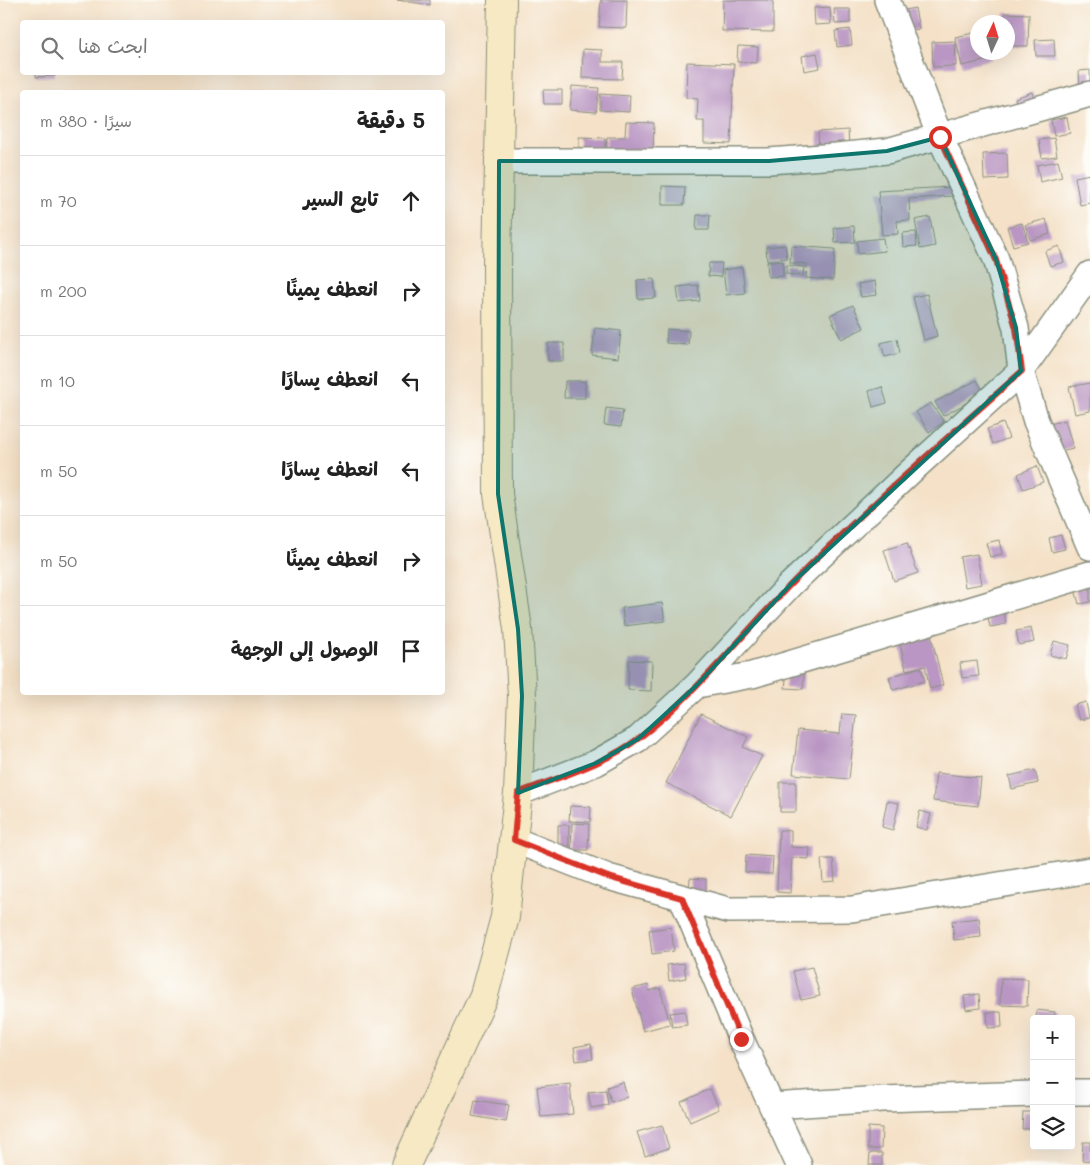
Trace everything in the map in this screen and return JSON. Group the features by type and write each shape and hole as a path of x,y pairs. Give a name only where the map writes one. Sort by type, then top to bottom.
{"main road":[{"path":"406,1165 484,996 506,917 518,793 522,696 518,629 498,494 499,161 502,0"}],"street":[{"path":"887,0 940,137 996,260 1016,328 1022,371 1036,421 1090,547"},
{"path":"499,161 769,161 887,151 1090,94"},
{"path":"518,793 596,763 638,739 697,686 791,584 909,472 1022,371 1090,274"},
{"path":"697,686 752,675 1090,574"},
{"path":"514,840 608,877 728,910 852,909 1090,870"},
{"path":"682,898 741,1039 799,1165"},
{"path":"1075,1092 1090,1092"},
{"path":"772,1106 883,1099 1030,1094"}],"highlighted area":[{"path":"940,137 996,259 1016,328 1021,371 791,584 697,685 638,739 596,763 518,793 522,696 518,629 498,494 499,161 769,161 887,151"}],"building":[{"path":"397,0 430,0 430,5"},
{"path":"601,0 627,0 626,28 599,27"},
{"path":"723,0 773,0 773,32 722,31"},
{"path":"830,7 831,24 815,25 814,8"},
{"path":"915,8 919,29 904,32 900,11"},
{"path":"834,9 850,9 850,23 835,24"},
{"path":"1005,13 1029,14 1028,46 1015,46 1015,15 1005,15"},
{"path":"850,29 852,45 837,47 835,31"},
{"path":"970,34 970,60 988,60 962,66 955,37"},
{"path":"1054,39 1055,56 1036,56 1035,40"},
{"path":"955,41 956,66 933,67 932,42"},
{"path":"738,46 758,47 757,63 737,62"},
{"path":"583,49 602,50 602,62 623,62 622,79 582,78"},
{"path":"817,53 820,68 804,71 802,56"},
{"path":"687,62 734,64 731,144 704,143 704,121 697,121 698,99 686,98"},
{"path":"1090,70 1090,87 1080,87 1079,71"},
{"path":"36,75 55,75 55,76 36,77"},
{"path":"572,86 599,88 596,112 570,110"},
{"path":"543,90 562,90 562,104 544,104"},
{"path":"1032,92 1037,106 1020,112 1015,98"},
{"path":"600,94 630,96 629,112 600,110"},
{"path":"1067,117 1070,133 1054,136 1051,120"},
{"path":"626,122 654,123 653,153 606,150 607,137 625,137"},
{"path":"848,130 849,147 819,149 818,132"},
{"path":"579,137 605,138 605,152 579,151"},
{"path":"1054,138 1057,156 1042,158 1039,140"},
{"path":"1007,153 1008,179 984,180 983,154"},
{"path":"1058,161 1062,177 1040,182 1037,165"},
{"path":"1090,174 1090,203 1080,205 1075,177"},
{"path":"662,186 685,187 684,205 662,205"},
{"path":"951,187 952,196 909,199 910,220 897,221 898,234 882,235 878,191"},
{"path":"697,215 710,215 709,230 696,230"},
{"path":"930,217 935,246 920,249 915,220"},
{"path":"1046,219 1050,234 1030,240 1025,225"},
{"path":"1022,223 1028,242 1013,246 1007,227"},
{"path":"854,226 855,242 835,243 834,228"},
{"path":"916,232 917,246 903,247 902,233"},
{"path":"883,238 885,251 858,254 857,241"},
{"path":"785,245 787,258 767,261 766,247"},
{"path":"791,246 835,249 833,280 806,278 807,264 790,263"},
{"path":"1059,246 1064,262 1050,266 1045,251"},
{"path":"783,261 783,276 768,277 767,262"},
{"path":"709,263 722,263 721,277 708,276"},
{"path":"787,265 804,267 803,276 786,274"},
{"path":"742,267 745,293 726,295 723,270"},
{"path":"654,279 656,298 638,299 637,280"},
{"path":"875,281 877,295 861,297 858,284"},
{"path":"698,285 700,301 679,303 677,287"},
{"path":"927,294 937,336 924,340 913,297"},
{"path":"853,305 864,328 841,339 830,315"},
{"path":"595,328 621,331 618,358 592,355"},
{"path":"667,329 689,331 688,345 666,343"},
{"path":"897,339 900,353 885,357 881,343"},
{"path":"548,343 564,343 564,361 548,361"},
{"path":"977,380 984,393 943,416 935,402"},
{"path":"565,381 585,381 585,398 564,398"},
{"path":"1090,383 1090,411 1075,414 1069,387"},
{"path":"882,387 887,403 873,407 869,391"},
{"path":"931,403 944,422 929,432 916,412"},
{"path":"606,408 623,410 621,427 604,425"},
{"path":"1065,420 1073,448 1057,452 1050,424"},
{"path":"1003,423 1009,438 993,444 987,429"},
{"path":"1037,466 1043,482 1023,489 1018,474"},
{"path":"1061,535 1065,549 1052,552 1049,538"},
{"path":"999,540 1002,554 990,557 986,543"},
{"path":"907,543 918,573 894,581 884,550"},
{"path":"977,554 982,584 965,587 960,557"},
{"path":"1090,585 1090,602 1079,604 1075,589"},
{"path":"662,603 665,621 624,626 622,608"},
{"path":"1004,611 1006,624 990,627 987,614"},
{"path":"1031,628 1034,642 1019,645 1016,631"},
{"path":"931,635 943,685 930,689 925,666 906,670 900,643"},
{"path":"1054,641 1070,645 1066,659 1050,655"},
{"path":"629,660 652,661 651,691 628,690"},
{"path":"977,661 979,676 962,678 960,663"},
{"path":"921,667 925,681 893,690 889,677"},
{"path":"787,671 804,673 803,689 785,688"},
{"path":"1086,702 1089,718 1079,720 1075,705"},
{"path":"701,714 748,737 743,747 762,756 731,816 666,783"},
{"path":"842,714 856,715 849,779 793,774 798,730 840,734"},
{"path":"1035,770 1038,783 1012,789 1009,776"},
{"path":"936,773 981,778 978,806 933,801"},
{"path":"780,782 796,782 796,812 780,812"},
{"path":"887,801 899,803 893,830 882,827"},
{"path":"570,806 591,807 590,822 569,821"},
{"path":"920,811 931,814 927,830 916,827"},
{"path":"572,823 589,824 588,850 571,850"},
{"path":"558,825 569,825 569,850 558,850"},
{"path":"779,830 791,831 791,847 810,848 809,859 792,858 790,893 777,892"},
{"path":"746,855 773,857 772,874 745,872"},
{"path":"821,859 833,859 835,881 823,882"},
{"path":"690,878 706,879 706,892 689,891"},
{"path":"979,918 981,937 954,940 952,921"},
{"path":"671,927 674,951 652,954 649,930"},
{"path":"684,963 686,978 669,981 667,965"},
{"path":"812,967 820,996 801,1000 793,971"},
{"path":"1001,978 1028,979 1027,1006 1000,1005"},
{"path":"648,985 649,991 660,988 670,1024 643,1031 632,989"},
{"path":"979,994 980,1008 966,1010 964,996"},
{"path":"1037,1010 1055,1012 1055,1015 1036,1015"},
{"path":"685,1011 687,1025 672,1027 670,1013"},
{"path":"987,1012 1001,1012 1002,1027 988,1028"},
{"path":"591,1044 593,1059 576,1061 574,1047"},
{"path":"623,1082 627,1097 611,1102 607,1087"},
{"path":"570,1083 573,1114 541,1117 537,1087"},
{"path":"710,1089 719,1109 690,1122 681,1102"},
{"path":"606,1090 608,1105 591,1108 588,1092"},
{"path":"475,1100 509,1105 506,1122 472,1116"},
{"path":"1023,1112 1030,1112 1030,1129 1022,1129"},
{"path":"662,1125 669,1148 645,1156 637,1132"},
{"path":"868,1127 882,1128 881,1149 868,1149"},
{"path":"1083,1142 1090,1142 1090,1161 1082,1160"},
{"path":"870,1153 882,1153 882,1165 869,1165"}],"route":[{"path":"741,1039 682,898 608,877 514,840 518,793 596,763 638,739 697,686 791,584 909,472 1022,371 1016,328 996,260 940,137"}]}
